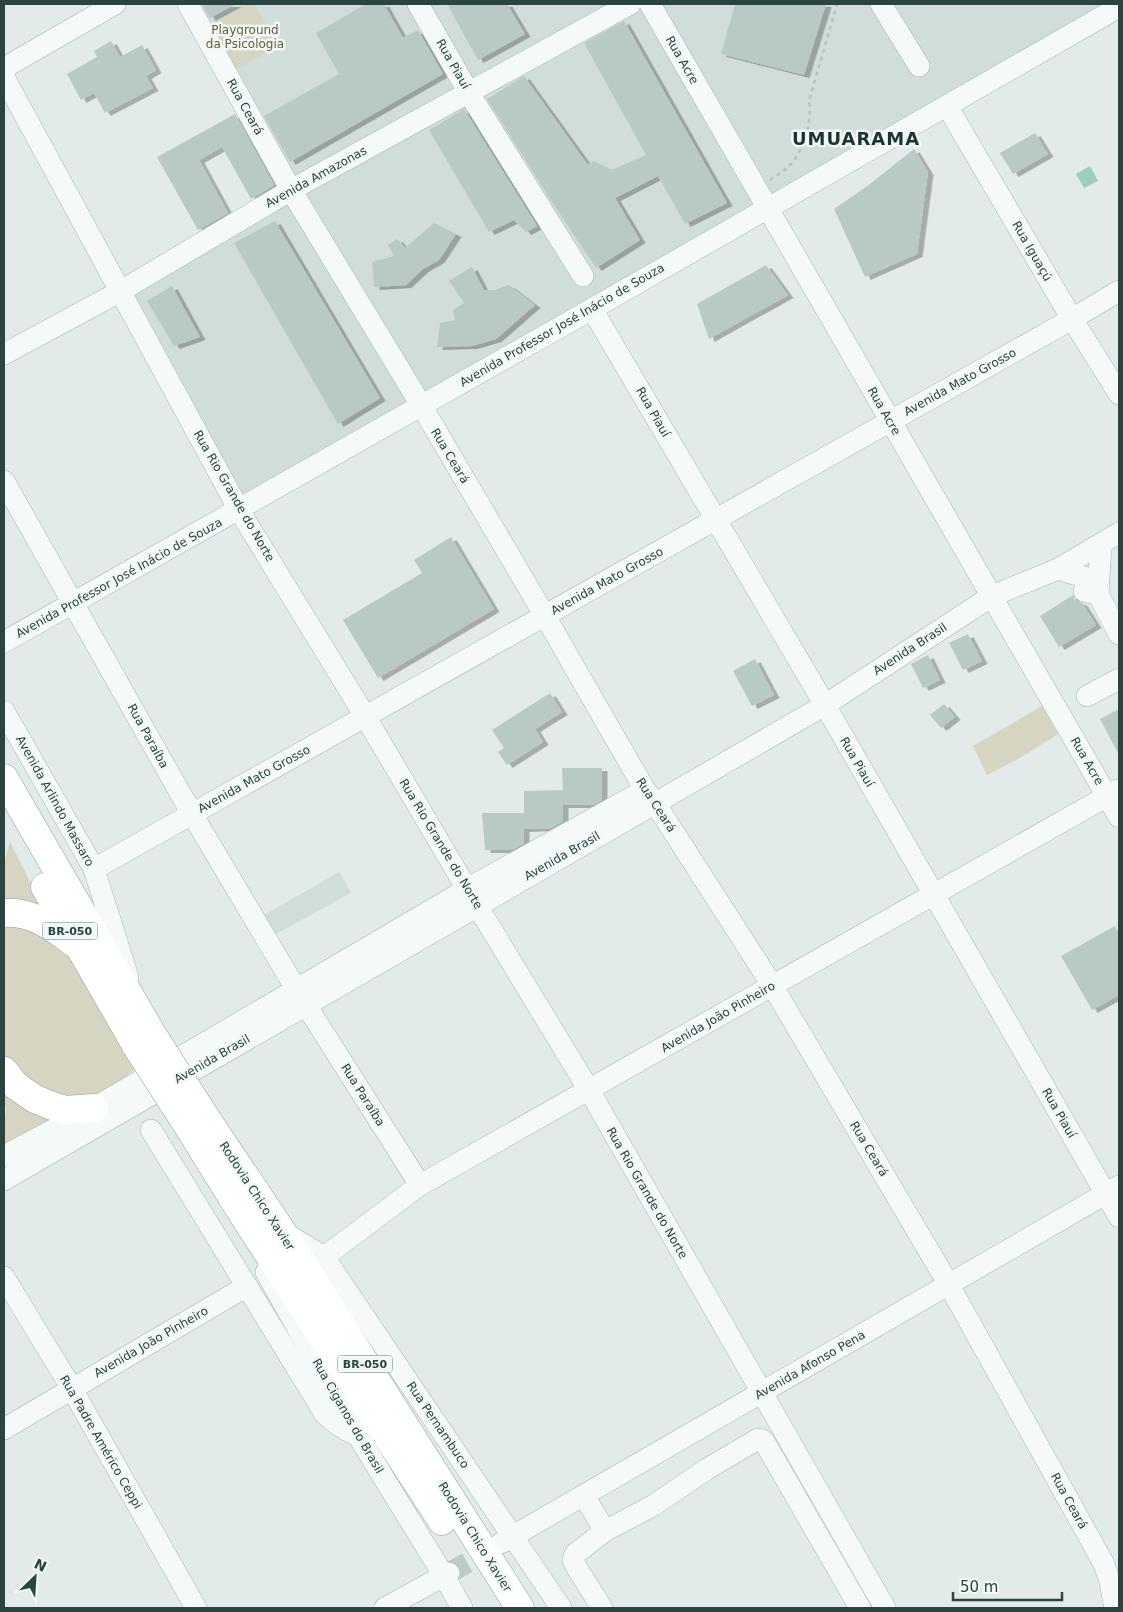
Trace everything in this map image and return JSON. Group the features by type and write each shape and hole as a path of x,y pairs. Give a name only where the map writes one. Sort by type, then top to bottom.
{"highway":[{"name":"Rodovia Chico Xavier","path":"4,778 138,1008 145,1040"},
{"name":"Rodovia Chico Xavier","path":"4,814 80,948 145,1040 199,1126 245,1218 500,1608"},
{"path":"4,914 16,912 36,918 51,926 80,948"},
{"path":"4,1071 16,1086 35,1099 50,1106 64,1110 94,1108"},
{"name":"Rodovia Chico Xavier","path":"199,1126 281,1230 520,1608"}],"street":[{"path":"4,68 115,4"},
{"name":"Rua Ceará","path":"188,4 291,190 421,405 650,796 772,985 949,1285 1104,1564 1117,1608"},
{"name":"Rua Piauí","path":"418,4 470,93 583,276"},
{"name":"Avenida Amazonas","path":"4,354 120,291 291,190 630,4"},
{"name":"Rua Acre","path":"650,4 992,596 1113,792 1119,817"},
{"path":"881,4 919,66"},
{"name":"Avenida Professor José Inácio de Souza","path":"4,642 592,308 762,199 947,106 1119,7"},
{"name":"Rua Rio Grande do Norte","path":"4,76 239,510 365,716 588,1090 885,1608"},
{"name":"Rua Iguaçú","path":"947,106 1072,319 1119,394"},
{"name":"Avenida Mato Grosso","path":"94,870 1072,319 1119,290"},
{"name":"Rua Piauí","path":"592,308 825,704 933,894 1113,1190 1119,1217"},
{"name":"Rua Paraíba","path":"4,481 192,814 301,997 420,1185"},
{"name":"Avenida Brasil","path":"4,1180 301,997 472,897 650,796 825,704 992,596 1058,569 1101,545 1119,532"},
{"path":"1101,545 1098,594 1119,634"},
{"path":"1058,569 1090,579 1084,591 1098,594"},
{"path":"1087,696 1119,679"},
{"name":"Avenida Arlindo Massaro","path":"4,711 94,870 138,1008"},
{"name":"Avenida João Pinheiro","path":"324,1256 420,1185 1113,792"},
{"name":"Avenida Brasil","path":"4,1156 301,997"},
{"path":"151,1130 325,1414 333,1423 358,1436"},
{"name":"Avenida Afonso Pena","path":"508,1540 1113,1190"},
{"name":"Rua Ciganos do Brasil","path":"245,1218 266,1273 358,1436 447,1574 462,1608"},
{"name":"Rua Pernambuco","path":"281,1230 324,1256 508,1540 562,1608"},
{"name":"Rua Padre Américo Ceppi","path":"4,1277 72,1389 196,1608"},
{"name":"Avenida João Pinheiro","path":"4,1429 247,1286"},
{"path":"602,1608 576,1568 575,1554 605,1531 654,1505 732,1453 758,1439 765,1443 860,1608"},
{"path":"584,1496 605,1531"},
{"path":"385,1608 447,1574"}],"path":[{"path":"762,199 788,167 807,135 811,112 809,101 837,4"}],"shaded area":[{"path":"188,4 1119,4 239,508 120,289 292,190"},
{"path":"1090,166 1098,181 1084,188 1076,174"},
{"path":"339,872 351,893 274,935 264,915"}],"green space":[{"name":"Playground da Psicologia","path":"245,4 254,4 279,46 236,69 211,24"},
{"path":"1042,706 1058,734 1020,758 987,775 973,746"},
{"path":"10,842 48,917 4,906 4,862"},
{"path":"28,923 64,946 139,1066 105,1092 93,1098 39,1094 4,1058 4,924"},
{"path":"4,1083 66,1116 4,1151 6,1109"}],"building":[{"path":"202,4 236,4 210,18"},
{"path":"366,4 384,4 403,38 418,30 443,74 290,162 264,116 339,74 316,33"},
{"path":"447,4 507,4 525,34 478,60"},
{"path":"735,4 826,4 804,75 721,54"},
{"path":"624,21 727,203 685,224 658,176 615,198 640,240 596,268 487,99 524,76 588,165 594,161 612,170 646,155 584,43"},
{"path":"111,41 120,57 142,45 156,70 146,76 153,88 105,113 94,93 81,100 67,74 97,57 94,51"},
{"path":"464,109 537,226 526,232 514,220 489,232 429,130"},
{"path":"235,114 274,185 251,199 222,147 199,160 228,213 198,230 157,157"},
{"path":"1035,133 1048,154 1013,174 1000,153"},
{"path":"914,149 928,172 917,254 865,277 834,209 870,184"},
{"path":"275,221 380,398 338,424 234,243"},
{"path":"434,223 456,234 439,260 423,269 406,285 374,287 372,262 394,256 388,245 397,239 405,248"},
{"path":"766,265 788,295 709,339 697,304"},
{"path":"472,267 484,290 495,290 509,285 535,305 496,339 472,346 437,347 440,323 455,320 453,310 464,303 449,281"},
{"path":"172,286 200,337 174,346 147,301"},
{"path":"451,537 494,609 378,678 343,620 422,573 414,560"},
{"path":"1073,595 1075,600 1082,603 1096,625 1059,647 1040,616"},
{"path":"968,634 982,661 963,670 949,643"},
{"path":"928,655 940,680 923,688 911,664"},
{"path":"755,659 774,695 752,706 733,671"},
{"path":"550,693 562,712 535,729 543,742 507,765 498,752 504,748 492,730"},
{"path":"944,704 955,717 941,728 930,715"},
{"path":"1119,709 1119,755 1100,719"},
{"path":"562,768 602,768 602,800 593,805 563,805 563,821 551,828 524,829 524,843 512,850 485,850 482,813 524,813 524,791 563,790"},
{"path":"1115,926 1119,934 1119,995 1092,1010 1061,956"}],"tunnel":[{"path":"449,1573 497,1546"}],"district":[{"name":"UMUARAMA","path":"856,139"}]}
